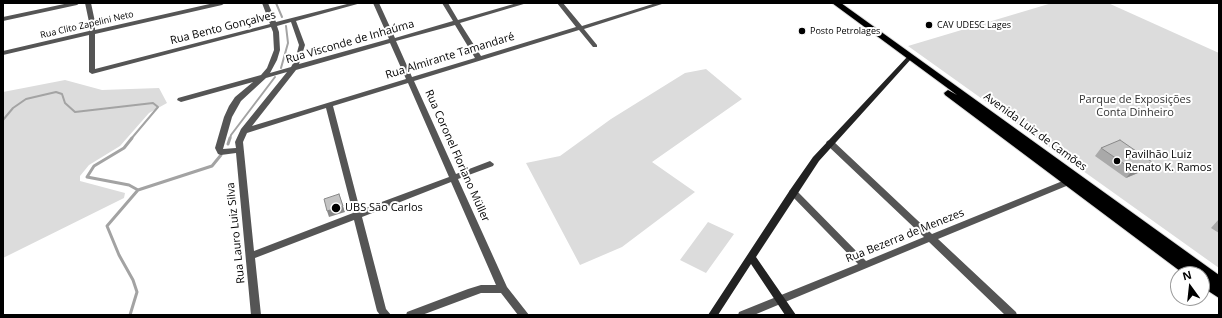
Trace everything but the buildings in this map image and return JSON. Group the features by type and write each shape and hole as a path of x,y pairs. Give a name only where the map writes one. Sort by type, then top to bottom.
{"main road":[{"name":"Avenida Luiz de Camões","path":"826,3 908,59"},
{"name":"Avenida Luiz de Camões","path":"836,3 908,59 1073,180 1219,281"},
{"name":"Avenida Luiz de Camões","path":"1073,180 1183,266"},
{"path":"1210,287 1219,293"}],"street":[{"path":"3,19 77,3"},
{"path":"88,3 92,22 91,33"},
{"name":"Rua Clito Zapelini Neto","path":"3,53 222,3"},
{"path":"240,150 225,153 219,151 228,117 238,99 263,77 270,68 277,50 274,24 266,3"},
{"name":"Rua Bento Gonçalves","path":"91,33 92,72 358,3"},
{"name":"Rua Coronel Floriano Müller","path":"376,3 503,289 524,315"},
{"path":"445,3 479,59"},
{"name":"Rua Visconde de Inhaúma","path":"181,100 524,3"},
{"path":"560,3 595,46"},
{"name":"Rua Almirante Tamandaré","path":"244,131 662,3"},
{"path":"244,131 293,69 298,60 302,45 293,20"},
{"path":"713,315 792,192 830,143 908,59"},
{"path":"329,105 382,311 386,315"},
{"name":"Rua Lauro Luiz Silva","path":"244,131 240,137 240,150 256,315"},
{"path":"830,143 1012,315"},
{"path":"250,256 490,164"},
{"name":"Rua Bezerra de Menezes","path":"743,315 1073,180"},
{"path":"792,192 865,265"},
{"path":"751,257 791,315"},
{"path":"411,315 468,292 481,289 503,289"}],"green space":[{"name":"Parque de Exposições Conta Dinheiro","path":"1052,3 1108,3 1219,53 1219,268 908,46"},
{"path":"706,69 742,99 652,162 695,192 622,247 580,265 526,163 560,156 611,119 685,73"},
{"path":"65,80 102,90 159,88 167,103 149,113 120,146 89,165 80,176 80,181 125,193 124,198 3,258 3,92"},
{"path":"708,222 734,234 706,273 680,260"}],"waterway":[{"path":"276,3 282,17"},
{"path":"281,68 288,43 286,26"},
{"path":"230,139 231,135 275,77"},
{"path":"3,120 13,108 26,99 56,92 62,94 65,103 75,112 153,103 158,107 131,139"},
{"path":"132,138 124,148 94,166 87,177 129,185 138,190"},
{"path":"228,144 230,138"},
{"path":"138,190 212,166 221,155"},
{"path":"130,315 137,292 133,280 119,255 107,226 138,190"}],"place":[{"name":"CAV UDESC Lages","path":"929,25"},
{"name":"Posto Petrolages","path":"802,31"},
{"name":"Pavilhão Luiz Renato K. Ramos","path":"1117,161"},
{"name":"UBS São Carlos","path":"336,208"}]}
